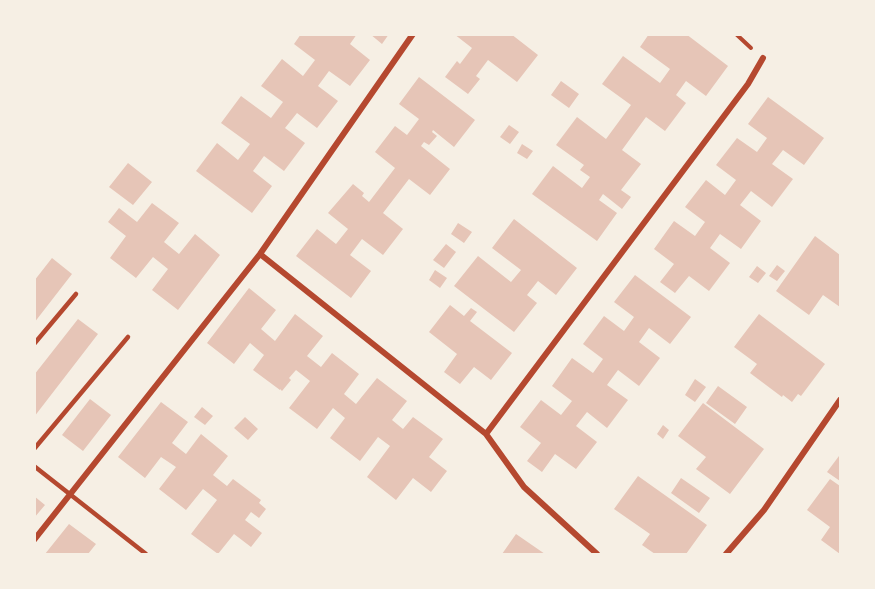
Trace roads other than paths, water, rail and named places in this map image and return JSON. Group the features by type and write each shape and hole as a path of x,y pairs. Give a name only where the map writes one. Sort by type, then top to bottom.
{"street":[{"path":"34,540 261,254 413,34"},
{"path":"486,434 747,84 763,58"},
{"path":"261,254 486,434 525,487 597,555"},
{"path":"726,555 764,510 840,400"}],"lane":[{"path":"34,344 76,294"},
{"path":"34,449 128,337"},
{"path":"34,466 146,555"}]}
